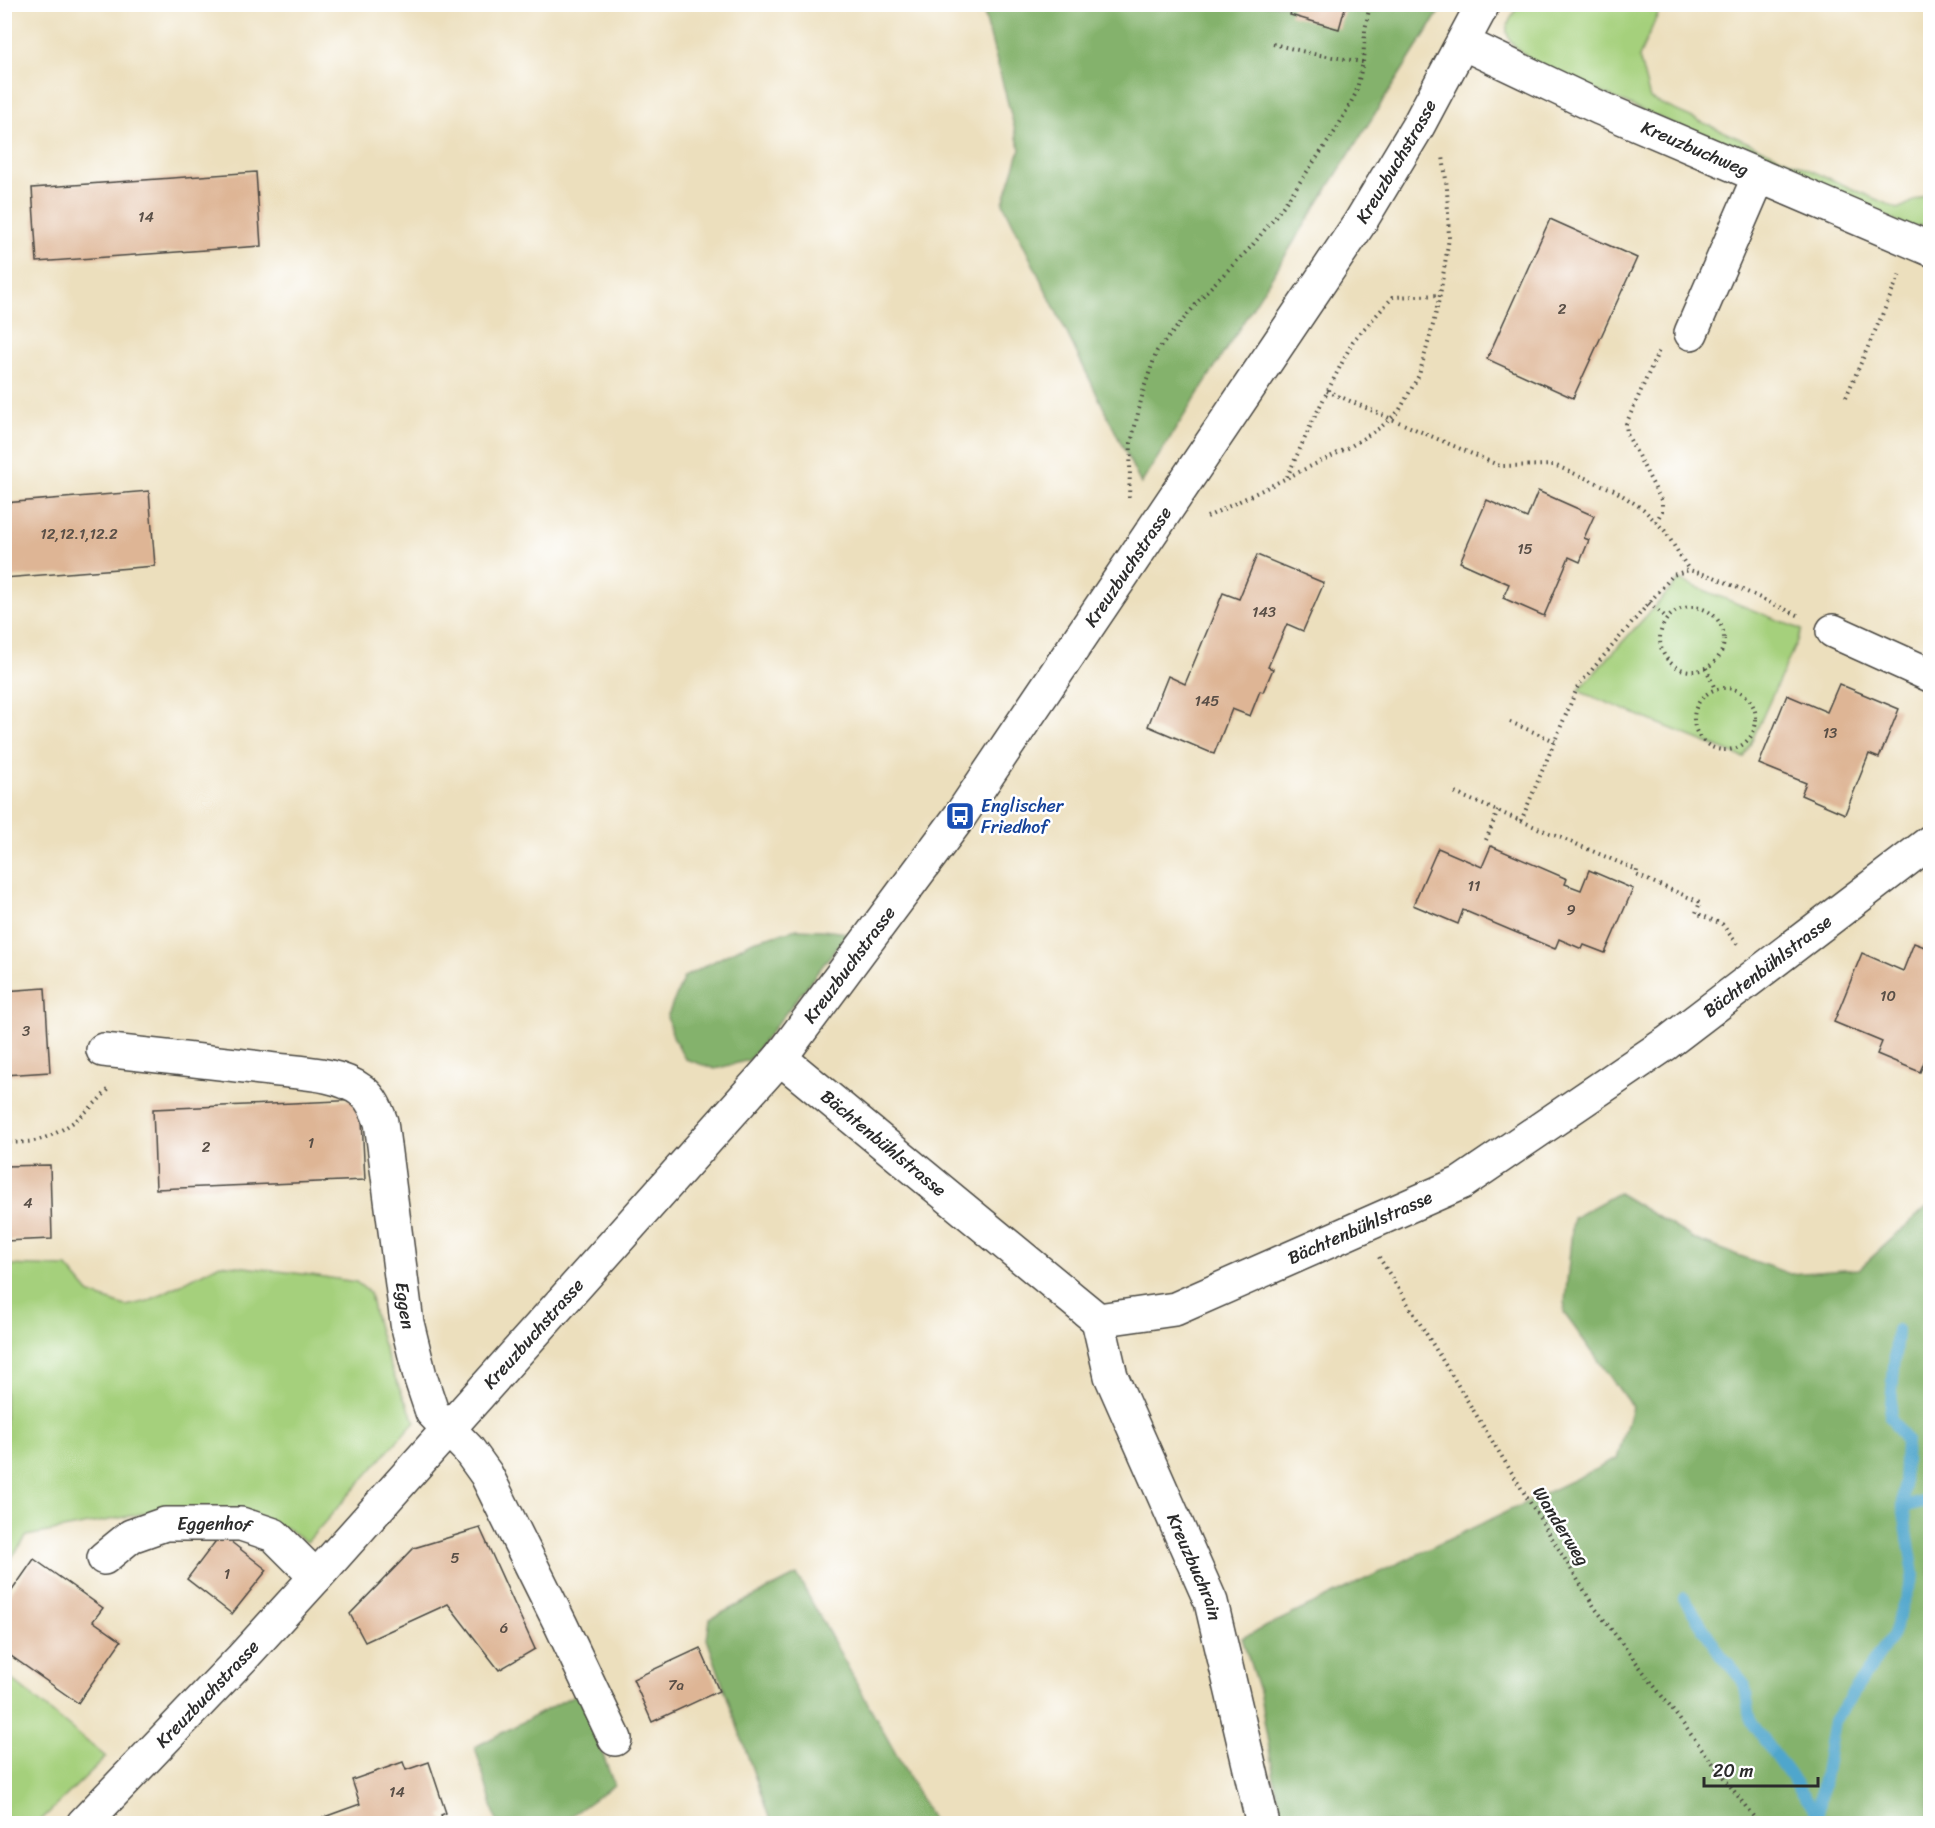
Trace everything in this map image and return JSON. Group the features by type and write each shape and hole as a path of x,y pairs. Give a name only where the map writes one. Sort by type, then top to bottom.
{"street":[{"name":"Kreuzbuchstrasse","path":"83,1824 316,1577 780,1058 960,816 1291,328 1359,224 1418,126 1483,4"},
{"name":"Kreuzbuchweg","path":"1463,44 1600,108 1759,176 1917,257"},
{"path":"1691,333 1759,176"},
{"path":"1833,631 1930,675"},
{"name":"Bächtenbühlstrasse","path":"780,1058 1098,1320 1175,1309 1461,1183 1667,1043 1930,842"},
{"name":"Eggen","path":"103,1050 326,1076 363,1091 376,1107 381,1122 407,1323 420,1376 432,1412 486,1474 615,1739"},
{"name":"Kreuzbuchrain","path":"1098,1320 1111,1376 1211,1602 1263,1824"},
{"name":"Eggenhof","path":"104,1558 131,1536 165,1524 241,1524 274,1535 316,1577"}],"path":[{"path":"1143,543 1128,520 1131,443 1143,388 1157,351 1207,291 1252,246 1284,205 1336,130 1356,93 1363,62 1365,30 1370,4"},
{"path":"1273,44 1363,62"},
{"path":"1200,521 1348,448 1381,427 1399,411 1419,375 1440,295 1449,238 1447,188 1442,150"},
{"path":"1846,397 1917,257"},
{"path":"1287,477 1353,341 1393,297 1440,295"},
{"path":"1327,391 1500,466 1554,465 1614,490 1643,509 1665,531 1689,570"},
{"path":"1521,821 1578,686 1673,575 1689,570 1714,577 1833,631"},
{"path":"1649,603 1667,618"},
{"path":"1687,607 1698,607 1709,611 1718,619 1725,640 1716,662 1706,668 1685,671 1667,659 1662,650 1661,628 1667,618 1676,611 1687,607"},
{"path":"1706,668 1715,689"},
{"path":"1726,687 1739,691 1748,698 1754,709 1756,721 1753,733 1745,742 1734,748 1722,750 1710,746 1701,739 1695,729 1694,716 1697,705 1704,695 1715,689 1726,687"},
{"path":"1510,722 1555,741"},
{"path":"1455,793 1637,870 1636,875 1700,902 1696,913 1715,921"},
{"path":"1485,840 1498,811"},
{"path":"4,1143 38,1140 61,1130 83,1116 143,1054"},
{"name":"Wanderweg","path":"1361,1228 1595,1608 1759,1824"}],"green space":[{"path":"982,5 1441,5 1441,9 1141,484 1003,203 1020,149"},
{"path":"1518,5 1662,5 1639,57 1650,99 1898,209 1930,193 1930,224 1910,227 1538,65 1513,44 1507,33 1508,24"},
{"path":"1679,580 1802,630 1744,758 1578,691"},
{"path":"797,929 848,933 749,1060 715,1069 685,1059 674,1039 667,1017 684,977 753,941"},
{"path":"1618,1193 1696,1240 1790,1274 1859,1269 1930,1204 1930,1823 1282,1823 1259,1691 1242,1638 1617,1459 1632,1407 1564,1313 1573,1218"},
{"path":"220,1264 356,1282 370,1293 388,1358 415,1421 307,1542 286,1528 156,1511 27,1536 5,1567 5,1265 67,1267 90,1294 126,1306 148,1301"},
{"path":"797,1575 934,1823 771,1823 707,1639 710,1619"},
{"path":"5,1674 106,1757 38,1823 5,1823"},
{"path":"580,1692 614,1785 561,1823 497,1823 475,1747"}],"building":[{"path":"1293,4 1346,4 1339,29 1290,15"},
{"path":"256,172 261,246 37,262 32,188"},
{"path":"1550,219 1637,258 1573,398 1487,359"},
{"path":"149,491 155,566 4,578 4,503"},
{"path":"1538,491 1594,516 1584,538 1589,540 1580,562 1569,557 1544,616 1503,598 1509,584 1460,562 1487,500 1527,518"},
{"path":"1257,555 1324,583 1303,631 1287,624 1268,667 1273,669 1263,692 1260,691 1250,716 1232,709 1214,754 1148,726 1168,676 1185,684 1223,593 1239,599"},
{"path":"1839,684 1899,709 1879,758 1869,754 1845,814 1801,795 1806,783 1759,764 1787,695 1827,712"},
{"path":"1491,846 1567,879 1565,884 1581,890 1589,870 1633,889 1605,953 1584,945 1582,949 1559,939 1555,949 1463,910 1458,924 1413,905 1438,848 1482,867"},
{"path":"1914,943 1930,949 1930,1047 1920,1072 1877,1054 1882,1042 1834,1022 1862,953 1903,971"},
{"path":"45,988 50,1072 4,1075 4,991"},
{"path":"361,1100 365,1180 156,1189 153,1109"},
{"path":"50,1165 52,1239 4,1241 4,1166"},
{"path":"480,1528 535,1649 499,1670 448,1604 365,1642 350,1614 414,1548"},
{"path":"221,1534 267,1570 232,1614 187,1579"},
{"path":"34,1559 103,1608 93,1621 121,1641 78,1703 4,1651 4,1602"},
{"path":"700,1648 719,1691 652,1722 633,1679"},
{"path":"403,1762 406,1770 429,1762 446,1813 441,1815 444,1824 305,1824 360,1804 352,1780"}],"waterway":[{"path":"1818,1814 1834,1721 1892,1636 1914,1574 1903,1507 1906,1440 1890,1417 1897,1330"},
{"path":"1903,1507 1930,1500"},
{"path":"1684,1598 1720,1654 1744,1682 1751,1722 1818,1814"}],"place":[{"name":"Englischer Friedhof","path":"960,816"}]}
